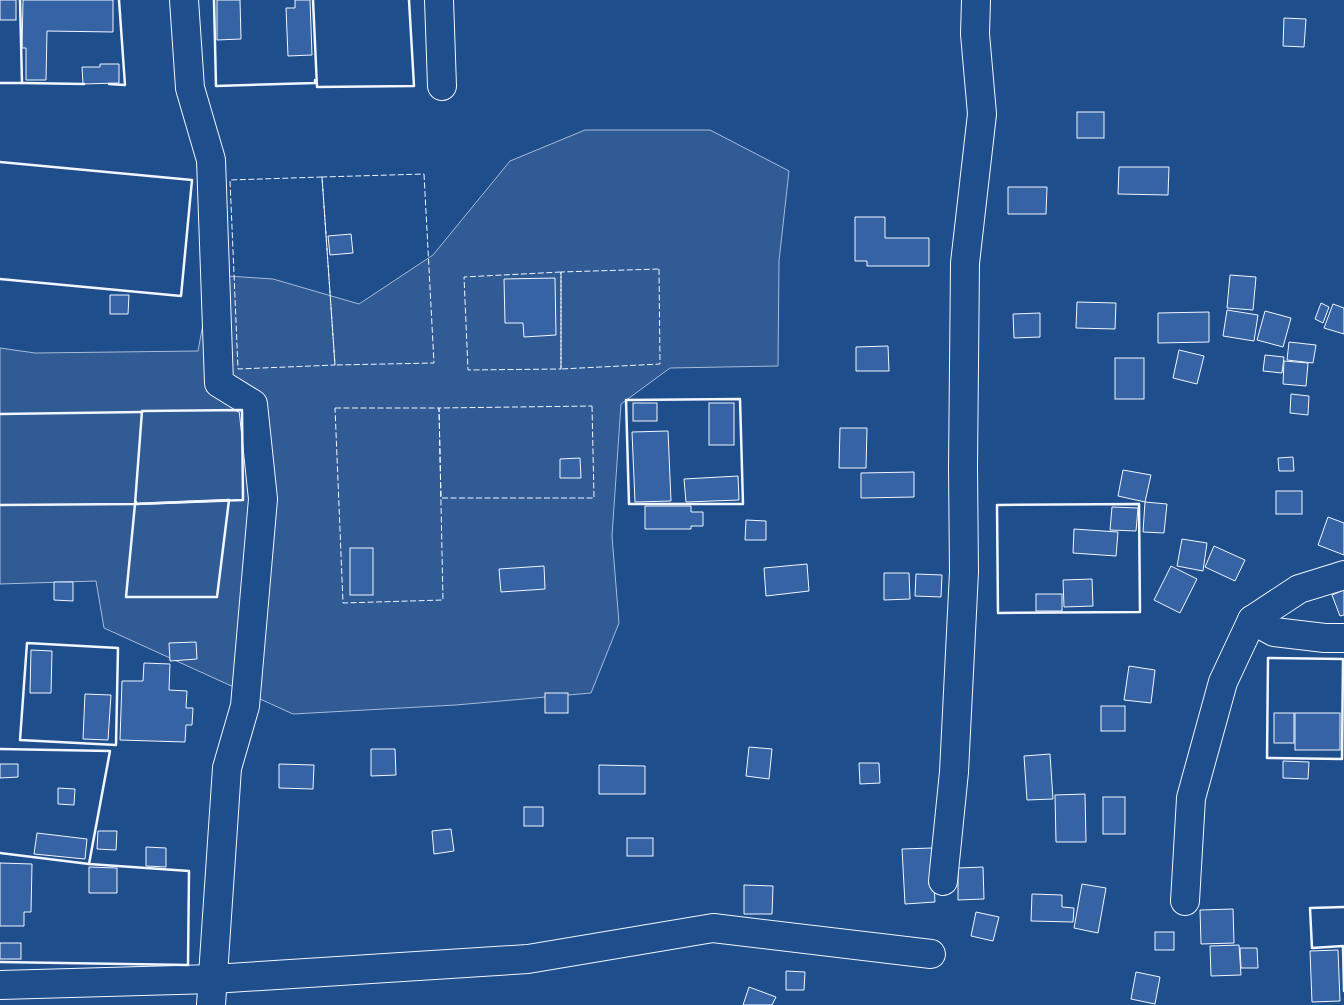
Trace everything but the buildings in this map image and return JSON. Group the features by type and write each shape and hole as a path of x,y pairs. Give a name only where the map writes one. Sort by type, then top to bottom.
{"street":[{"path":"184,0 190,88 211,160 220,382 253,404 263,500 245,706 227,768 212,992"},
{"path":"439,0 442,86"},
{"path":"943,881 954,772 964,572 962,467 965,263 982,114 975,34 976,0"},
{"path":"1185,901 1191,798 1223,682 1252,620 1300,589 1344,575"},
{"path":"1252,620 1274,632 1325,638 1344,638"},
{"path":"0,985 212,992 528,959 713,928 932,954"}],"shaded area":[{"path":"585,130 710,130 789,171 779,261 778,366 670,368 621,404 612,536 619,623 591,693 456,705 293,714 104,628 96,581 0,584 0,348 35,353 198,351 212,275 273,279 359,304 433,255 510,161"}],"fence":[{"path":"424,174 434,363 335,365 322,177 424,174"},
{"path":"322,177 335,365 238,369 230,180 322,177"},
{"path":"659,269 660,364 561,369 561,272 659,269"},
{"path":"561,272 561,369 468,370 464,277 561,272"},
{"path":"592,406 594,498 441,498 439,408 592,406"},
{"path":"335,408 439,408 443,600 343,603 335,408"}],"wall":[{"path":"0,83 22,83 20,0"},
{"path":"109,84 125,85 119,0"},
{"path":"214,0 216,86 315,83 315,80"},
{"path":"313,0 317,87 414,86 409,0"},
{"path":"22,83 84,84"},
{"path":"0,162 192,180 181,296 0,279"},
{"path":"740,399 743,504 629,504 626,400 740,399"},
{"path":"242,410 243,500 135,504 142,411 242,410"},
{"path":"0,414 142,412"},
{"path":"229,500 217,597 126,597 135,504 229,500"},
{"path":"0,505 135,504 136,502"},
{"path":"1139,504 1140,612 998,613 997,505 1139,504"},
{"path":"27,643 118,648 116,745 20,740 27,643"},
{"path":"1268,658 1343,659 1342,759 1267,758 1268,658"},
{"path":"0,749 110,751 89,864"},
{"path":"0,853 89,864 189,871 188,965 0,962"},
{"path":"1344,907 1310,908 1312,948 1343,946 1344,991"}]}
